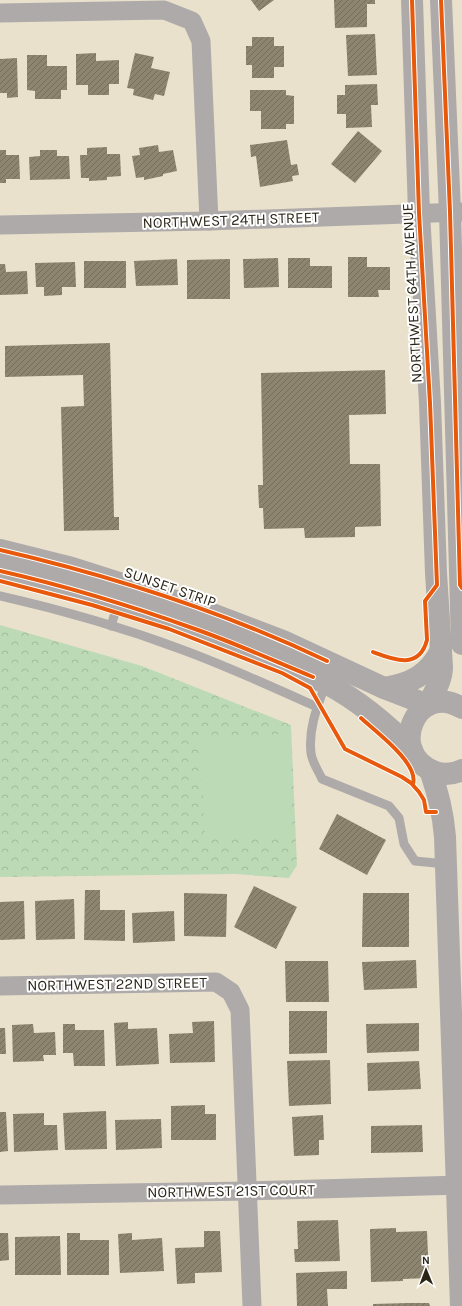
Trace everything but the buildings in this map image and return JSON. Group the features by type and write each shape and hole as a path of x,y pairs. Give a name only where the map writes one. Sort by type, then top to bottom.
{"street":[{"name":"NORTHWEST 64TH AVENUE","path":"412,0 419,213 430,404 436,573 442,674 436,691 428,705 416,715 413,722 410,738 412,750"},
{"path":"441,0 456,212 462,644"},
{"path":"0,13 164,10 192,21 201,41 209,221"},
{"name":"NORTHWEST 24TH STREET","path":"0,225 209,221 456,212"},
{"name":"SUNSET STRIP","path":"0,550 16,566 55,584 196,629 326,683 345,693 366,708 396,734 412,750 419,761 430,770"},
{"name":"SUNSET STRIP","path":"16,566 123,583 198,608 283,641 384,688 428,705"},
{"path":"384,688 411,681 422,674 437,659 441,650"},
{"path":"428,705 436,703 451,703 462,708"},
{"path":"430,770 440,798 443,812 459,1185 461,1306"},
{"path":"430,770 439,774 450,774 462,770"},
{"name":"NORTHWEST 22ND STREET","path":"0,986 216,982 231,992 240,1010 248,1191"},
{"name":"NORTHWEST 21ST COURT","path":"0,1194 248,1191 459,1185"},
{"path":"248,1191 252,1306"}],"lane":[{"path":"0,596 39,605 111,626 183,650 247,675 317,707"},
{"path":"111,626 118,603"},
{"path":"326,683 317,707 311,731 311,753 314,764 322,779 389,806 399,818 404,844 415,861 446,864"}],"green space":[{"path":"0,625 142,666 291,725 297,865 289,878 235,874 0,877"},
{"path":"288,734 293,837 205,839 200,737"}],"cycle path":[{"path":"373,652 397,660 412,659 418,656 427,640 425,601 437,585 430,403 419,213 412,0"},
{"path":"441,0 450,212 460,585 462,588"},
{"path":"0,550 84,571 167,597 208,611 288,643 327,661"},
{"path":"0,571 74,590 147,612 225,640 313,677"},
{"path":"0,581 92,605 169,629 282,673 310,688 345,749 402,777 411,783 424,800 426,812 436,812"},
{"path":"361,718 403,757 413,776 413,784"}]}
